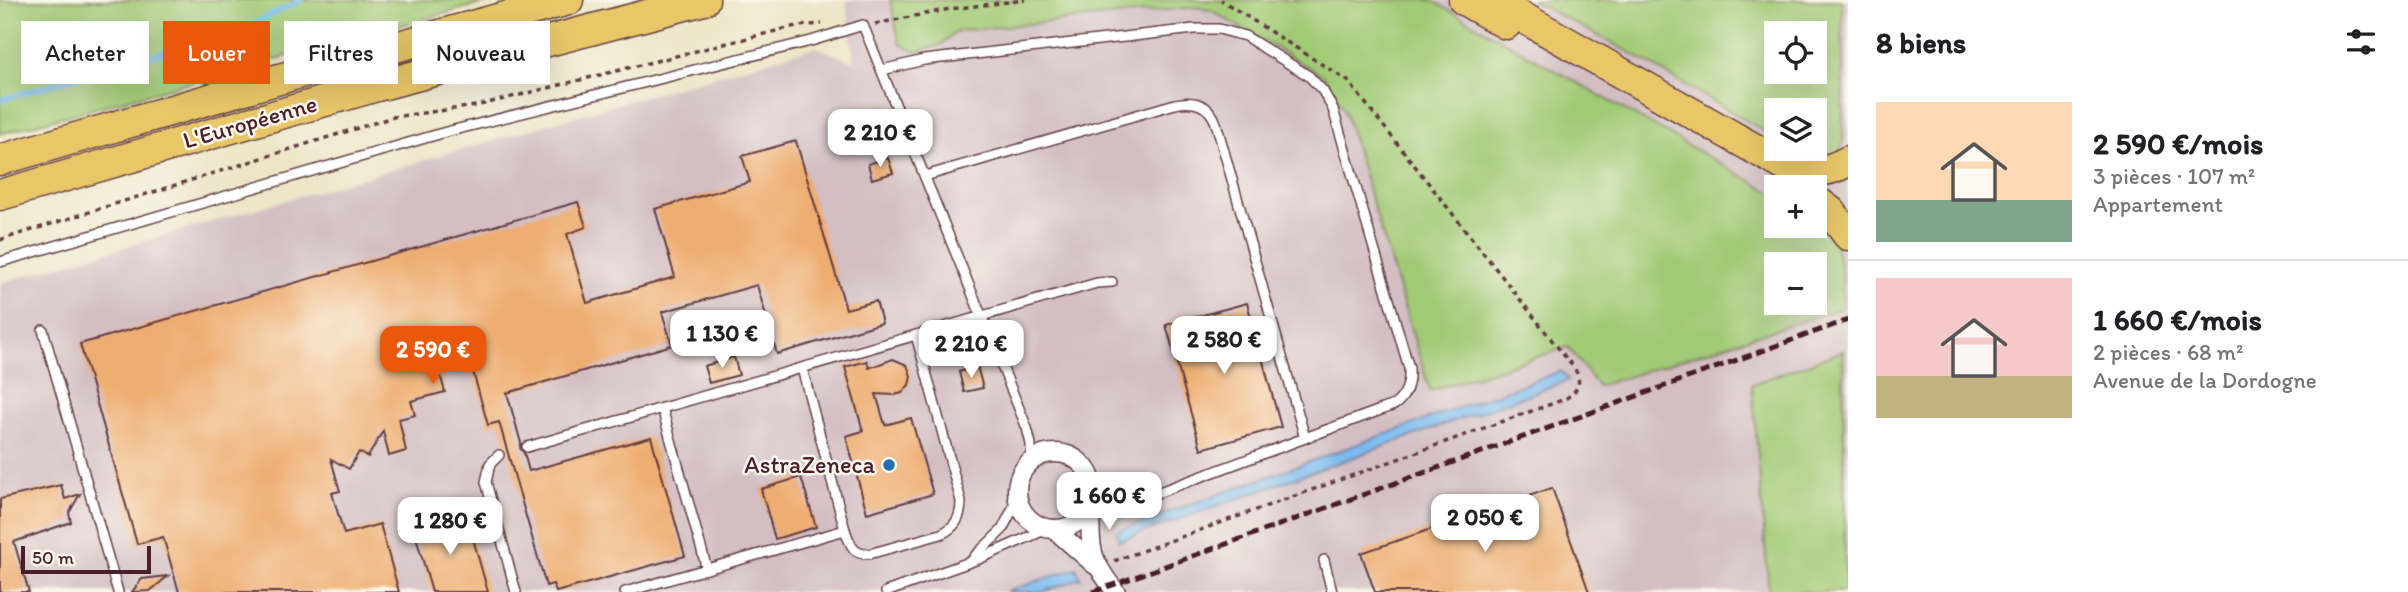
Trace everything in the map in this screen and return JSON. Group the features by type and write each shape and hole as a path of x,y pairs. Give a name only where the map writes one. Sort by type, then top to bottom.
{"highway":[{"name":"L'Européenne","path":"0,160 307,71 568,0"},
{"name":"L'Européenne","path":"0,195 347,94 704,0"},
{"path":"1464,0 1772,175"},
{"path":"1492,0 1785,166 1814,173 1838,167 1848,161"},
{"path":"1827,209 1848,235"}],"street":[{"path":"1097,567 1090,548 1090,475 1076,459 1056,452 1045,454 1031,462 1020,478 1018,498 1024,512 1030,520 1051,529 1097,567 1116,592"},
{"path":"1051,529 1079,521 1092,500"}],"lane":[{"path":"0,262 446,132 811,41 863,25 1027,428 1031,444 1031,462"},
{"path":"881,70 924,60 1208,28 1228,30 1245,36 1309,76 1328,100 1338,119 1410,376 1404,396 1394,405 1130,503 1092,500"},
{"path":"925,176 1175,104 1194,103 1205,106 1216,123 1305,438"},
{"path":"527,447 1097,283 1112,282"},
{"path":"43,330 118,592"},
{"path":"802,368 845,530 854,550 865,555 946,532 960,516 960,495 916,335"},
{"path":"662,408 707,569"},
{"path":"499,455 490,464 486,482 516,592"},
{"path":"964,564 994,540 1007,523 1018,498"},
{"path":"886,592 1051,529"},
{"path":"625,592 845,530"},
{"path":"1324,559 1332,592"}],"path":[{"path":"1097,567 1565,399 1579,383 1580,378 1574,368 1348,81 1220,0"}],"shaded area":[{"path":"846,0 1848,0 1848,592 0,592 0,283 816,47 854,62"}],"green space":[{"path":"0,0 495,0 398,26 398,21 284,21 284,57 270,61 270,21 163,21 163,84 185,84 0,134"},
{"path":"890,0 1431,0 1764,188 1764,238 1827,238 1827,232 1839,259 1842,308 1827,313 1827,252 1764,252 1764,315 1820,315 1598,386 1568,347 1430,391 1344,109 1324,76 1212,11 1197,7 958,31 940,45 916,52 900,44"},
{"path":"1531,0 1842,0 1843,142 1839,154 1827,156 1827,98 1764,98 1764,131 1631,53"},
{"path":"1843,351 1845,592 1769,592 1752,384"}],"water":[{"path":"1561,371 1569,380 1119,541 1116,531"},
{"path":"1076,568 1081,578 1043,592 1006,592"}],"building":[{"path":"796,141 846,309 876,301 882,323 777,354 757,285 662,312 672,345 507,393 521,443 520,448 529,471 651,437 685,556 556,592 553,584 546,586 499,422 488,425 466,347 435,356 445,392 411,401 415,415 399,419 406,451 389,456 383,431 368,457 359,452 349,469 331,459 340,491 332,493 344,534 380,524 399,592 179,592 163,537 137,544 80,344 578,202 586,227 567,234 587,303 675,277 655,209 750,182 742,156"},
{"path":"888,158 893,173 872,179 868,164"},
{"path":"1247,303 1281,427 1201,449 1166,325"},
{"path":"734,357 739,375 709,383 704,366"},
{"name":"AstraZeneca","path":"893,359 907,365 911,376 909,385 902,393 876,394 885,425 911,418 933,494 867,513 846,436 863,431 845,367 867,361 869,368"},
{"path":"977,366 983,388 964,392 959,372"},
{"path":"801,477 816,527 775,539 761,489"},
{"path":"61,485 65,499 80,494 69,513 71,522 14,542 29,592 0,592 0,499"},
{"path":"1552,488 1589,592 1375,592 1361,553"},
{"path":"467,517 488,592 432,592 412,523 427,519 429,527"},
{"path":"168,576 150,591 132,592 142,579"}],"waterway":[{"path":"0,100 243,29 302,0"}],"railway":[{"path":"1093,592 1848,320"}],"place":[{"name":"AstraZeneca","path":"889,465"}]}
